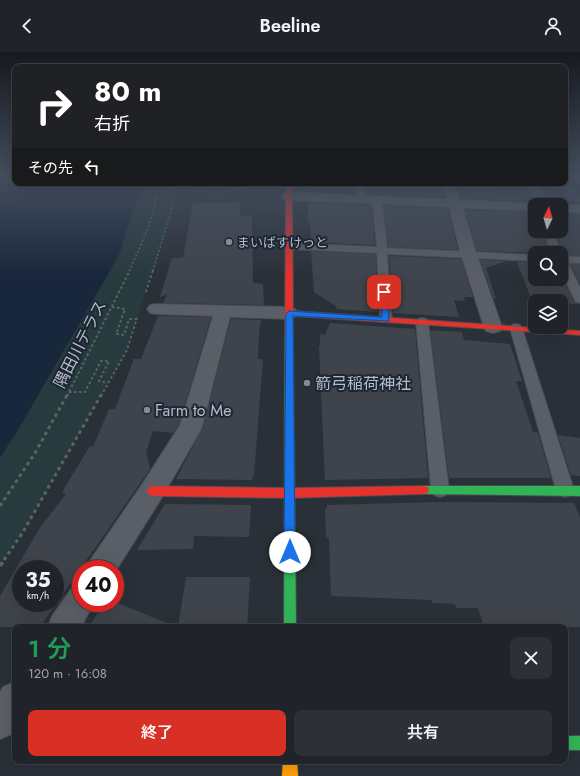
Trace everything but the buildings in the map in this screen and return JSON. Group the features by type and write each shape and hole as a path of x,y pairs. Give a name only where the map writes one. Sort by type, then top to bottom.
{"street":[{"path":"289,210 290,624"},
{"path":"457,210 469,255 492,327"},
{"path":"150,303 223,311 386,319 580,333"},
{"path":"107,560 192,427 223,311"},
{"path":"152,491 289,492 573,490"},
{"path":"65,624 73,612"},
{"path":"0,722 12,704"},
{"path":"568,743 580,743"},
{"path":"290,764 290,776"}],"lane":[{"path":"378,210 386,319"},
{"path":"290,246 528,258"},
{"path":"568,260 580,260"},
{"path":"568,274 580,299"},
{"path":"422,322 440,490"},
{"path":"516,328 573,490"}],"path":[{"name":"隅田川テラス","path":"0,506 13,489 68,392 132,267 154,210"},
{"path":"150,303 171,210"},
{"path":"112,307 125,309 116,334 124,335 129,319 137,319"},
{"path":"0,566 23,532 127,350 139,314"},
{"path":"68,392 84,392 101,360 109,361 99,381 108,383"}],"green space":[{"path":"133,210 171,210 127,350 23,532 0,566 0,457 15,435 119,255"}],"water":[{"path":"0,210 133,210 119,255 15,435 0,457"}],"traffic: fast":[{"path":"289,336 290,624"},
{"path":"424,490 580,491"},
{"path":"568,743 580,743"}],"traffic: slow":[{"path":"290,764 290,776"}],"traffic: jam":[{"path":"289,210 289,336"},
{"path":"289,313 580,333"},
{"path":"152,491 289,493 424,490"}],"place":[{"name":"まいばすけっと","path":"229,242"},
{"name":"箭弓稲荷神社","path":"307,383"},
{"name":"Farm to Me","path":"147,410"}],"route":[{"path":"290,552 289,314 386,319 384,292"}]}
